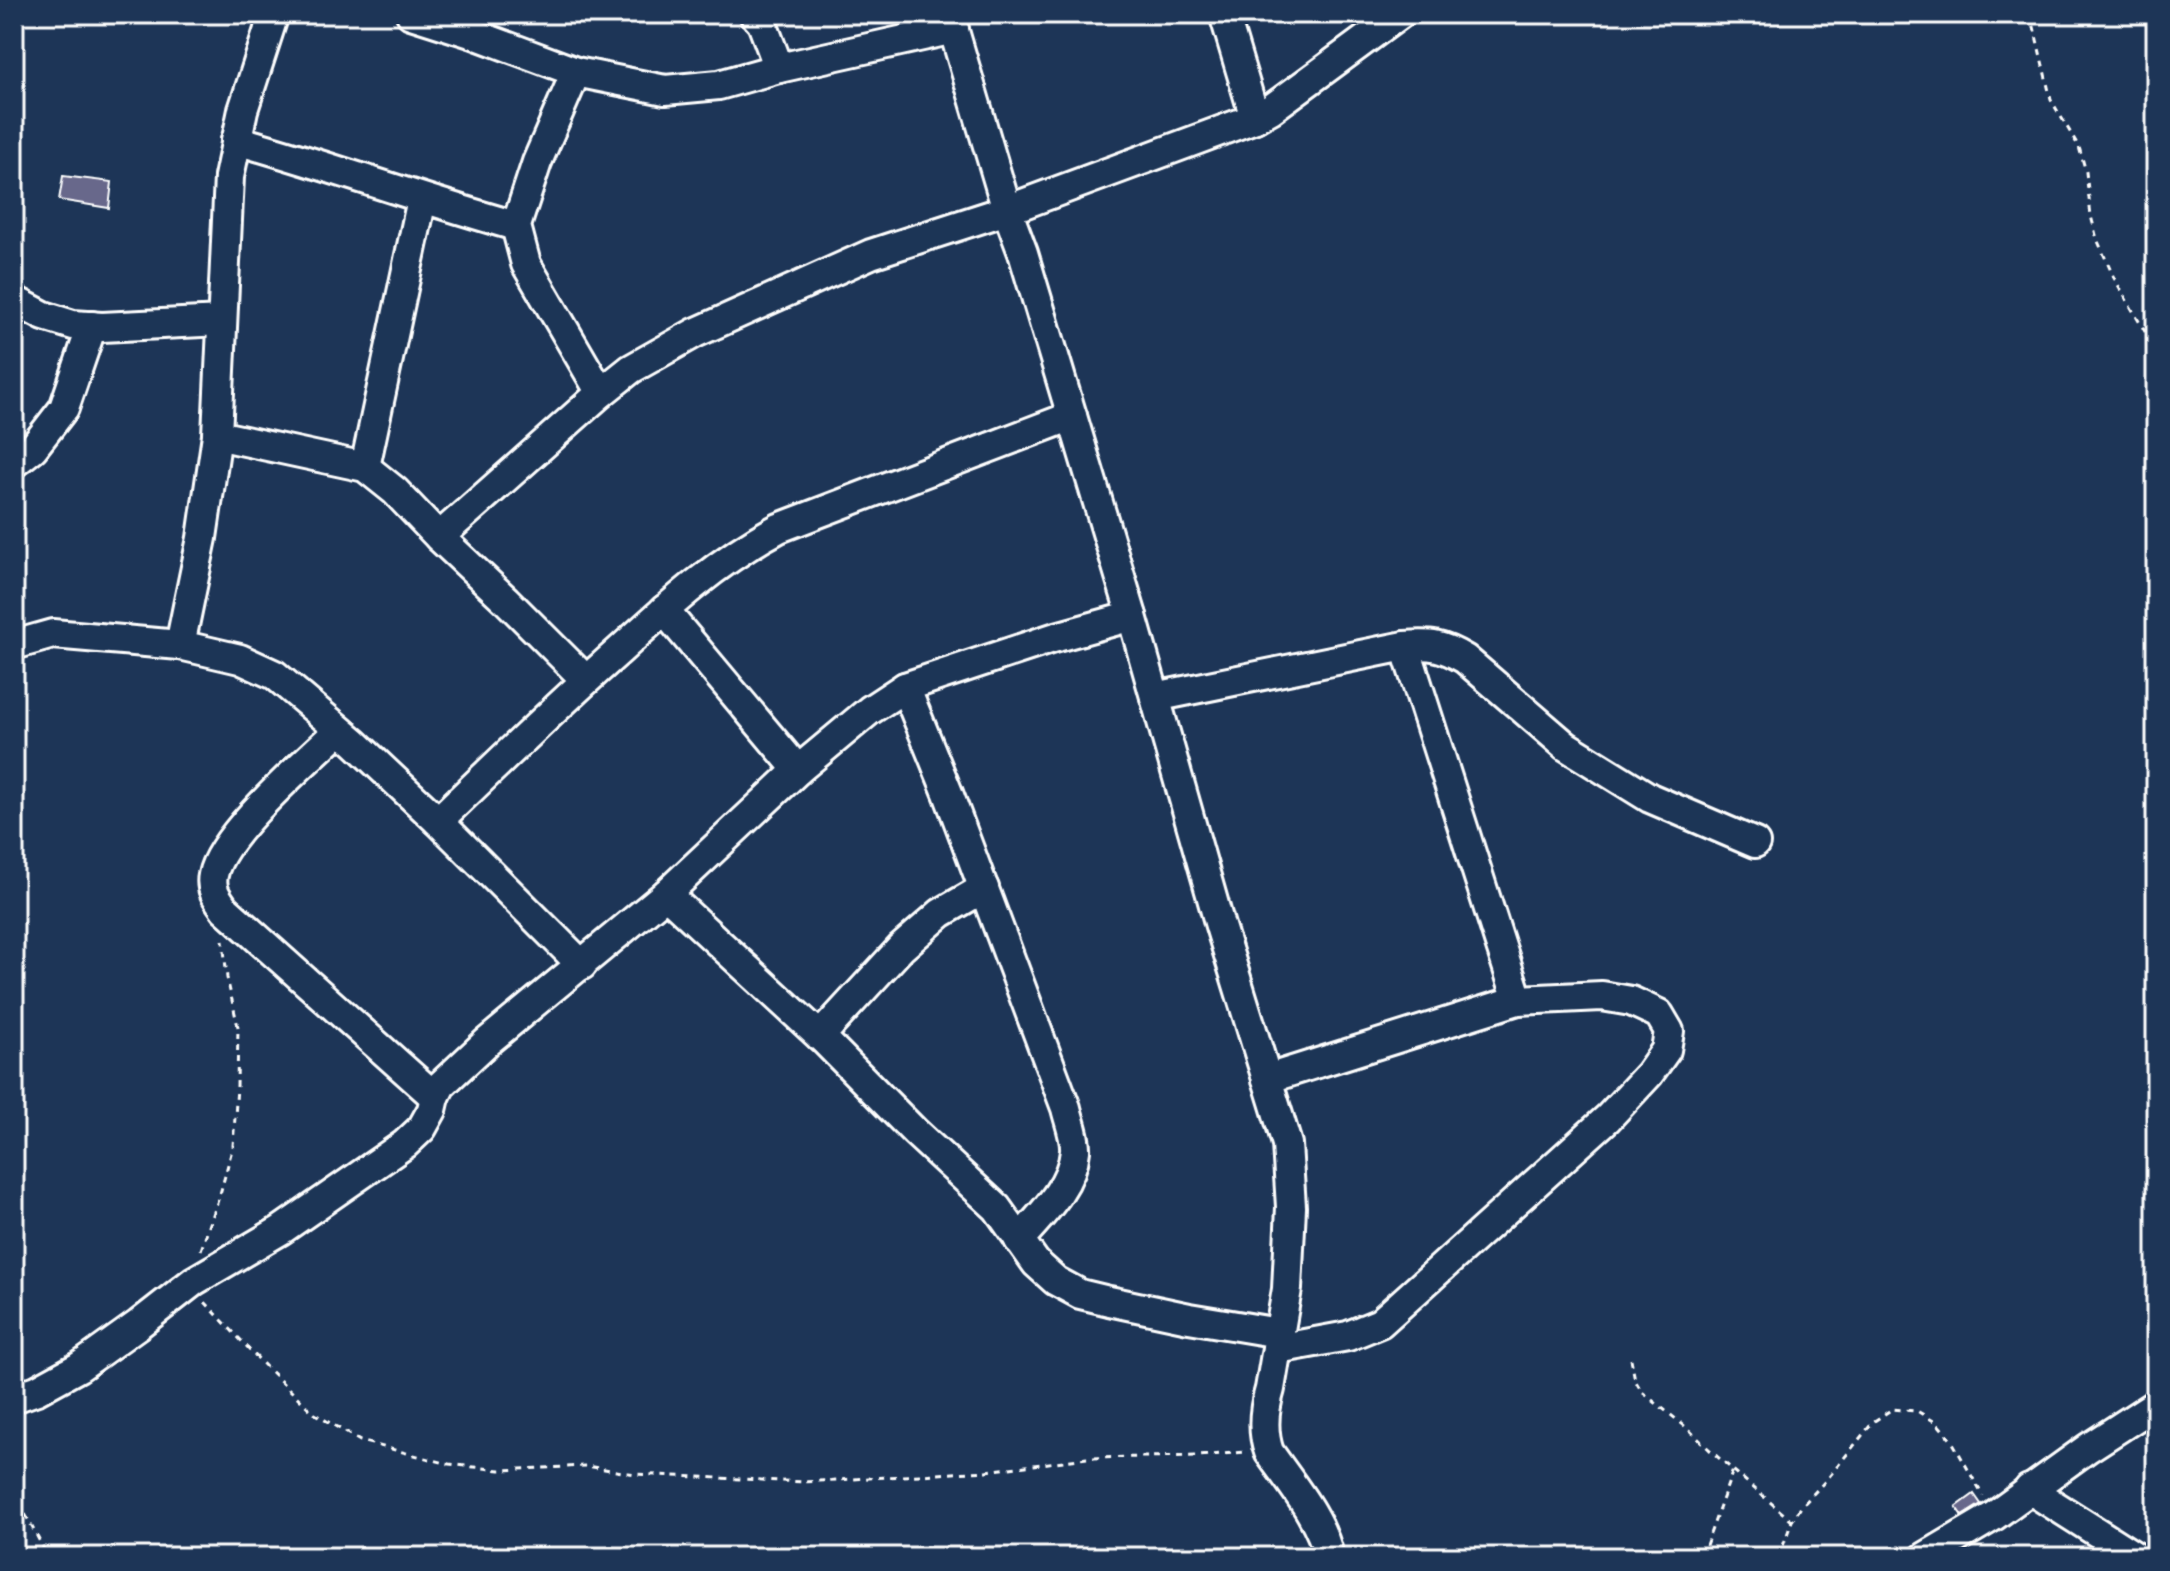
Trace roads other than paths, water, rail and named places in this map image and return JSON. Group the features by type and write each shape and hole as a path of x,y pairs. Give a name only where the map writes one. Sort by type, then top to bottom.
{"street":[{"path":"180,645 202,538 217,435 229,177 236,140 274,14"},
{"path":"411,14 576,72 665,90 719,85 951,22 1132,616 1220,926 1287,1144 1291,1207 1287,1289 1266,1403 1265,1429 1269,1452 1316,1522 1329,1557"},
{"path":"754,14 762,23 779,68"},
{"path":"1224,14 1255,118"},
{"path":"439,537 631,369 708,327 871,254 1007,210 1255,118 1400,14"},
{"path":"576,72 537,162 516,226 526,264 601,393"},
{"path":"236,140 303,158 422,199 516,226"},
{"path":"365,467 422,199"},
{"path":"14,300 44,316 73,325 222,321"},
{"path":"14,463 33,448 64,408 92,326"},
{"path":"438,821 679,595 745,546 779,528 1072,416"},
{"path":"217,435 365,467 395,491 586,680"},
{"path":"664,610 798,770"},
{"path":"14,1398 37,1390 79,1367 191,1283 281,1230 405,1144 422,1128 441,1085 487,1042 666,894 798,770 870,710 905,687 1053,638 1132,616"},
{"path":"14,645 53,634 180,645 240,659 275,675 438,821 582,965"},
{"path":"1155,697 1405,646 1427,644 1446,648 1465,659 1566,746 1650,798 1755,843"},
{"path":"1405,646 1518,1000"},
{"path":"905,687 1066,1108 1075,1148 1071,1169 1060,1190 1019,1240"},
{"path":"339,730 248,819 217,860 212,877 213,892 225,909 435,1097"},
{"path":"820,1036 911,939 941,913 984,888"},
{"path":"666,894 820,1036 915,1132 997,1208 1036,1263 1056,1281 1080,1294 1278,1341 1348,1336 1380,1323 1608,1118 1649,1074 1666,1050 1669,1031 1659,1014 1631,1001 1602,996 1518,1000 1267,1079"},
{"path":"1925,1557 1994,1516 2156,1404"},
{"path":"2029,1489 2136,1557"}]}
